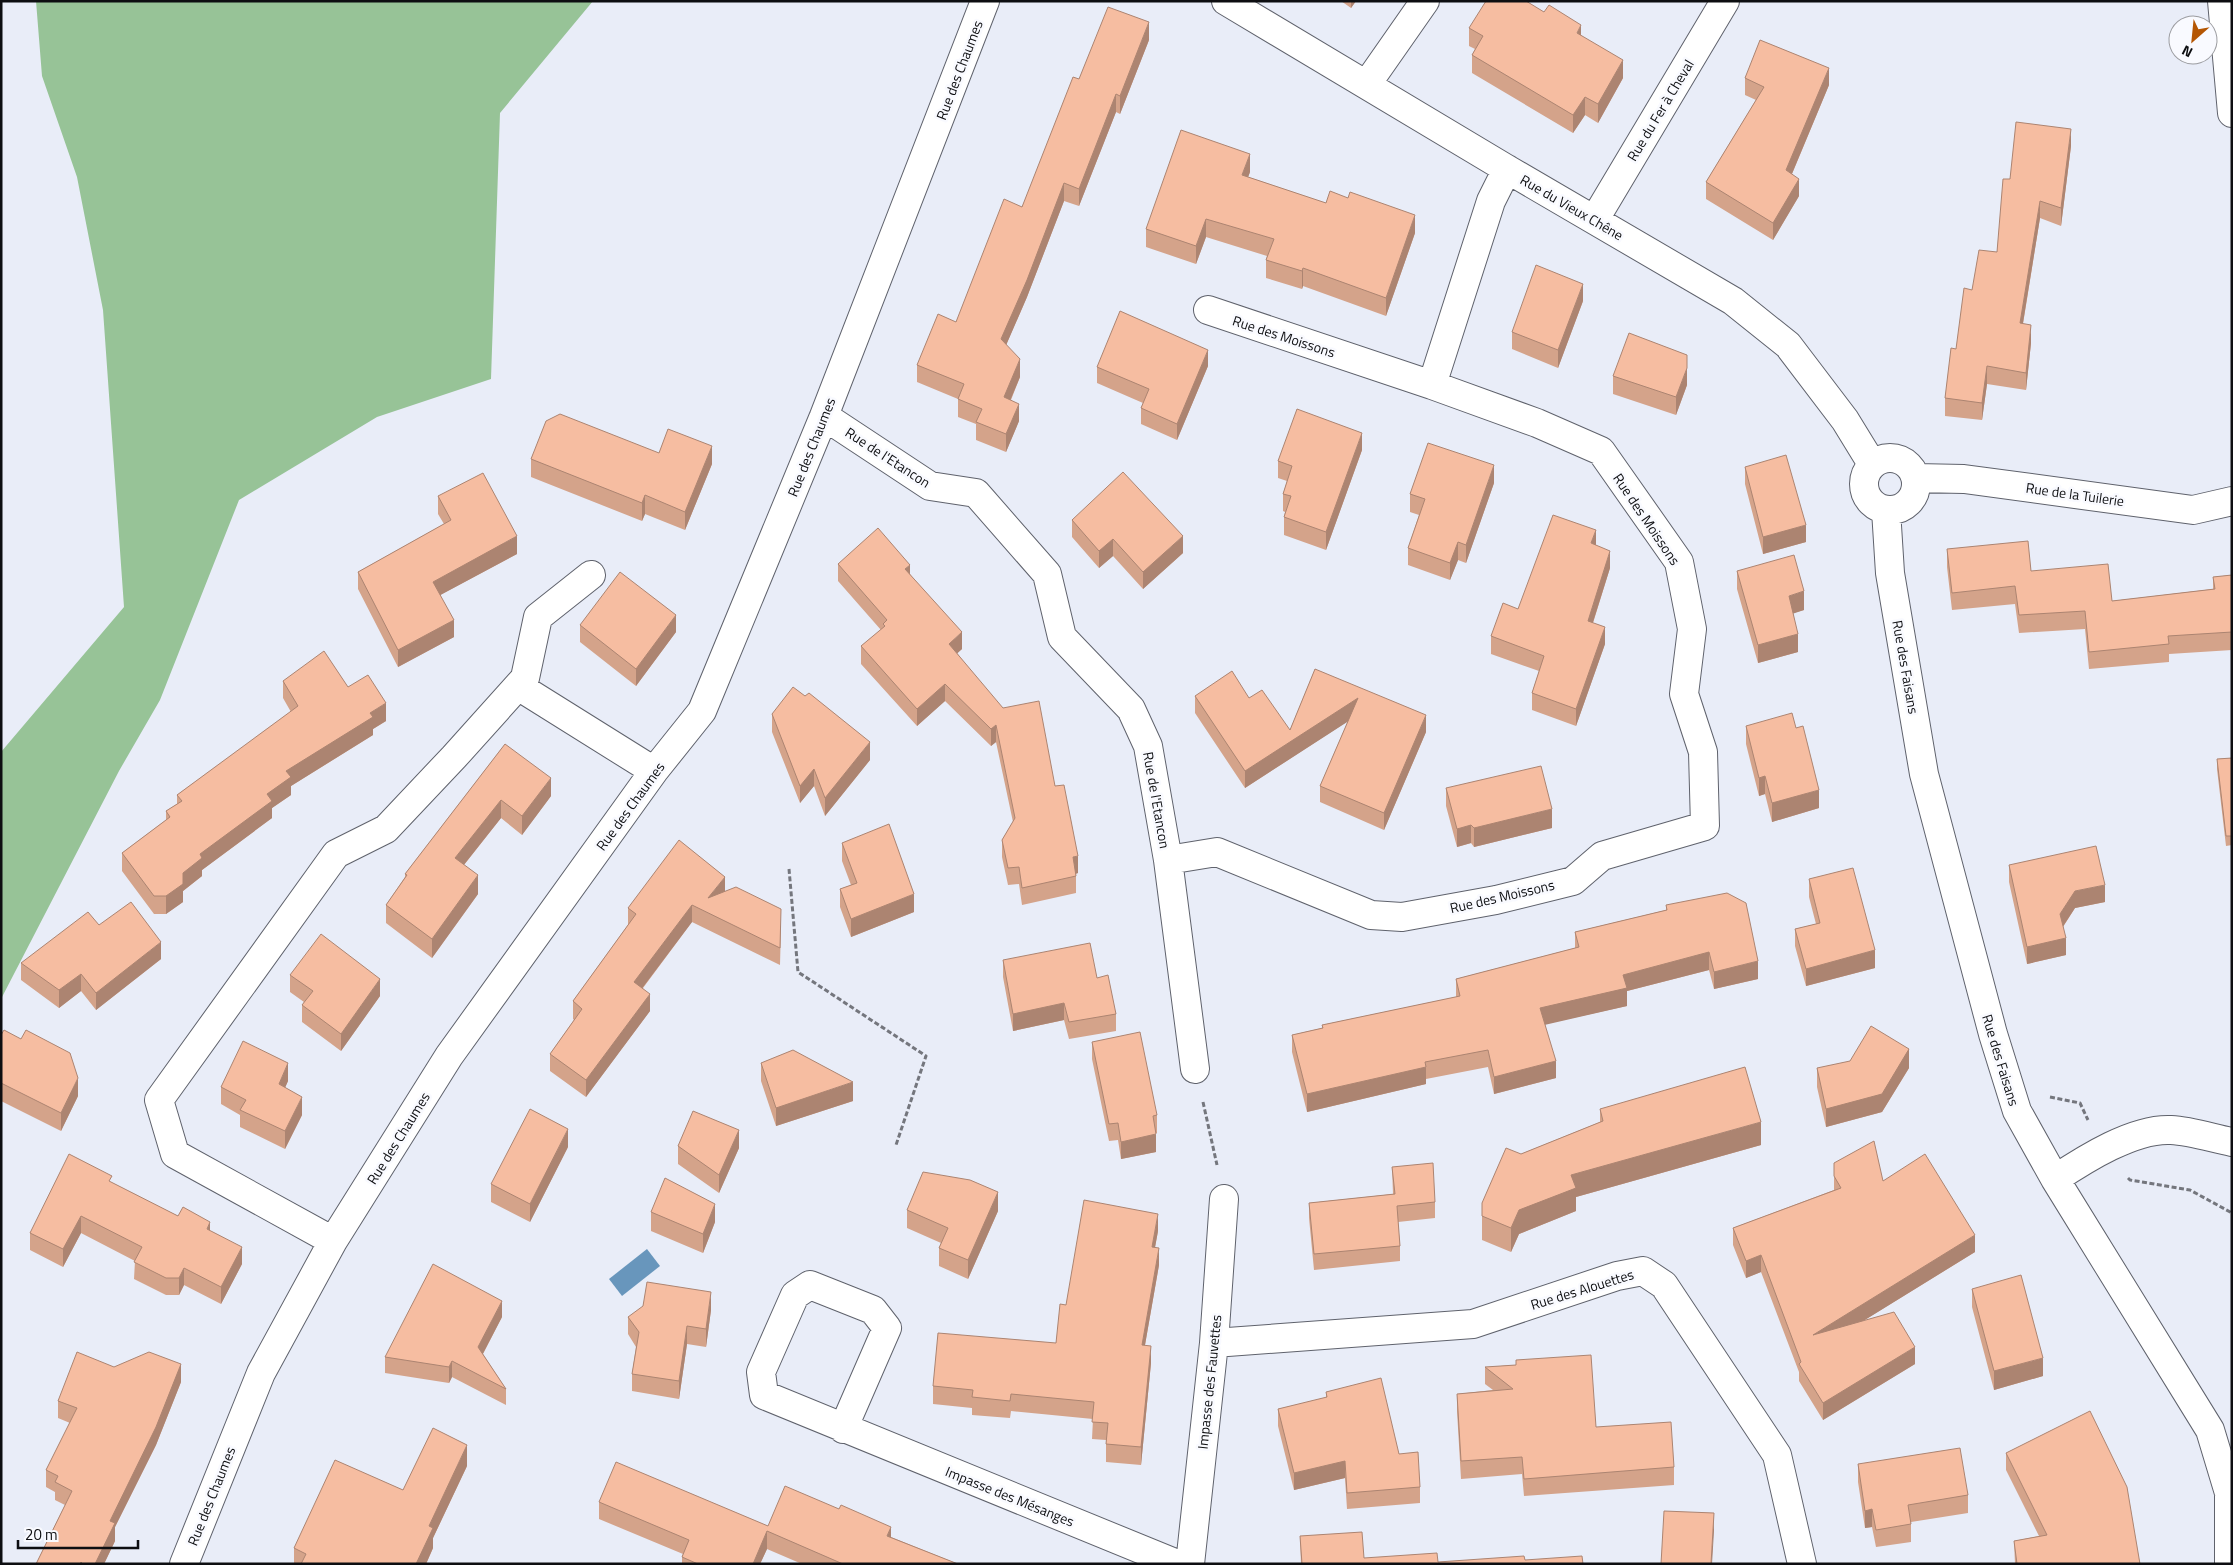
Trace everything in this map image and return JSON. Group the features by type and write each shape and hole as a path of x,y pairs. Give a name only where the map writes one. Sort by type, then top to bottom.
{"street":[{"name":"Rue des Chaumes","path":"184,1564 261,1373 334,1241 449,1056 654,771 702,711 824,416 985,1"},
{"name":"Rue du Vieux Chêne","path":"1226,1 1506,169 1733,301 1788,345 1845,420 1872,464"},
{"path":"1367,84 1425,1"},
{"name":"Rue du Fer à Cheval","path":"1595,220 1725,1"},
{"path":"2222,1 2232,113"},
{"path":"1432,385 1491,201 1506,169"},
{"name":"Rue des Moissons","path":"1168,860 1217,852 1371,915 1402,917 1496,900 1573,880 1602,856 1705,826 1703,752 1684,694 1692,629 1679,562 1602,451 1537,423 1432,385 1208,310"},
{"name":"Rue de l'Etancon","path":"824,416 930,486 976,493 1047,574 1062,637 1131,709 1148,746 1168,860 1195,1069"},
{"path":"1890,457 1907,463 1916,478 1917,487 1910,503 1903,508 1886,510 1871,502 1864,487 1865,478 1872,464 1890,457"},
{"name":"Rue de la Tuilerie","path":"1916,478 1964,479 2193,510 2232,501"},
{"name":"Rue des Faisans","path":"1886,510 1890,573 1924,774 1990,1024 2017,1111 2055,1179 2210,1430 2230,1493 2229,1564"},
{"path":"334,1241 175,1154 159,1100 336,854 386,829 454,758 526,678 538,617 591,575"},
{"path":"518,686 654,771"},
{"path":"2055,1179 2139,1133 2171,1130 2232,1142"},
{"name":"Impasse des Fauvettes","path":"1190,1564 1214,1344 1224,1199"},
{"name":"Rue des Alouettes","path":"1214,1344 1473,1324 1617,1276 1643,1272 1664,1285 1777,1455 1802,1564"},
{"name":"Impasse des Mésanges","path":"844,1429 887,1328 873,1310 810,1285 794,1295 761,1372 764,1395 844,1429 1177,1564"}],"path":[{"path":"789,869 798,972 926,1056 896,1145"},
{"path":"1195,1069 1224,1199"},
{"path":"2010,1088 2080,1103 2103,1152 2130,1180 2190,1190 2232,1213"}],"green space":[{"path":"36,1 593,1 500,113 491,379 377,417 239,500 160,700 119,771 1,999 1,752 124,607 103,310 77,177 42,76"}],"water":[{"path":"647,1249 660,1266 622,1296 609,1279"}],"building":[{"path":"1486,1 1526,1 1544,12 1549,5 1581,25 1577,33 1623,60 1598,104 1585,97 1573,115 1472,55 1483,36 1469,28"},
{"path":"1108,7 1149,22 1120,96 1116,94 1079,189 1064,183 1027,280 1001,339 1020,359 1004,397 1019,404 1006,434 976,422 982,409 958,399 964,384 917,365 938,314 956,322 1004,199 1022,207 1073,77 1079,79"},
{"path":"1760,40 1829,68 1786,170 1799,179 1773,223 1706,182 1764,87 1745,78"},
{"path":"2016,122 2071,129 2061,208 2040,201 2020,323 2031,325 2026,373 1987,366 1982,403 1945,398 1951,348 1956,349 1964,288 1972,290 1979,250 1997,252 2003,179 2010,179"},
{"path":"1181,130 1250,154 1242,175 1326,203 1330,191 1348,198 1350,192 1415,215 1386,298 1303,268 1302,271 1266,260 1274,239 1206,219 1196,246 1146,229"},
{"path":"1536,265 1583,284 1558,350 1512,332"},
{"path":"1120,311 1208,350 1177,424 1141,408 1149,389 1097,367"},
{"path":"1629,333 1687,355 1687,368 1676,397 1613,376"},
{"path":"1297,409 1362,433 1326,532 1284,517 1291,496 1283,494 1292,466 1278,461"},
{"path":"560,414 659,453 668,429 712,446 685,512 645,495 642,503 531,459 546,421"},
{"path":"1428,443 1494,465 1466,545 1458,542 1450,563 1408,548 1425,499 1410,494"},
{"path":"1786,455 1806,525 1763,537 1745,467"},
{"path":"1123,472 1183,536 1143,572 1113,539 1099,551 1072,520"},
{"path":"483,473 517,536 433,582 454,620 398,650 358,572 451,520 438,496"},
{"path":"1553,515 1596,530 1591,543 1610,551 1588,621 1605,627 1576,709 1532,693 1544,656 1491,636 1503,603 1518,609"},
{"path":"878,528 910,565 905,569 962,632 949,644 1003,708 1039,701 1055,786 1064,785 1078,856 1073,857 1076,876 1022,888 1019,867 1008,868 1002,840 1015,818 996,725 991,729 945,684 917,709 861,646 885,626 883,624 887,620 838,564"},
{"path":"2028,541 2031,571 2108,564 2112,601 2215,589 2213,577 2232,575 2232,632 2168,636 2169,644 2089,652 2085,611 2019,615 2015,586 1952,593 1947,549"},
{"path":"1794,555 1804,591 1789,596 1798,634 1758,645 1737,571"},
{"path":"620,572 676,615 636,669 580,625"},
{"path":"324,651 348,687 368,675 386,703 370,713 373,717 286,771 291,777 267,794 272,801 200,854 202,858 183,873 183,884 166,896 154,896 122,853 170,817 166,811 182,801 177,795 298,706 283,681"},
{"path":"1315,669 1426,715 1384,813 1320,786 1358,698 1245,771 1195,696 1232,671 1249,698 1262,690 1290,730"},
{"path":"793,687 805,696 809,693 870,742 825,798 814,769 800,786 772,714"},
{"path":"1792,713 1796,728 1803,726 1819,790 1772,803 1765,776 1759,778 1746,726"},
{"path":"505,744 551,778 522,816 501,800 455,858 478,875 432,939 386,905 407,875 405,874"},
{"path":"2232,758 2232,836 2226,836 2217,759"},
{"path":"1541,766 1552,809 1474,828 1471,825 1457,829 1446,788"},
{"path":"889,824 914,894 851,919 840,889 857,883 842,843"},
{"path":"679,840 725,877 708,898 736,887 781,909 780,948 692,905 634,982 650,994 586,1080 550,1054 582,1009 573,1001 636,914 628,908"},
{"path":"2096,846 2105,885 2075,891 2060,914 2066,938 2027,947 2009,865"},
{"path":"1853,868 1875,950 1806,969 1795,929 1820,923 1809,879"},
{"path":"1727,893 1746,903 1758,961 1714,972 1709,952 1623,975 1627,988 1540,1008 1556,1061 1494,1077 1488,1050 1425,1062 1426,1067 1307,1094 1292,1035 1323,1028 1322,1025 1460,996 1456,979 1579,947 1575,932 1667,910 1666,905"},
{"path":"131,902 161,942 96,993 81,974 59,990 21,963 88,912 99,925"},
{"path":"321,934 380,979 341,1034 302,1005 313,991 290,975"},
{"path":"1090,943 1097,978 1108,975 1116,1014 1069,1022 1064,1003 1013,1014 1003,960"},
{"path":"1871,1026 1909,1049 1882,1094 1826,1109 1817,1068 1850,1061"},
{"path":"4,1030 21,1039 26,1030 70,1053 78,1078 61,1113 1,1083 1,1035"},
{"path":"1140,1032 1157,1115 1153,1116 1156,1134 1121,1142 1118,1123 1109,1124 1092,1042"},
{"path":"243,1041 288,1063 279,1084 302,1097 285,1131 240,1110 246,1100 221,1087"},
{"path":"793,1050 853,1082 776,1108 761,1063"},
{"path":"1745,1067 1761,1122 1571,1175 1576,1188 1519,1210 1511,1228 1482,1216 1482,1203 1506,1148 1521,1154 1603,1121 1600,1109"},
{"path":"530,1109 568,1129 530,1204 491,1184"},
{"path":"693,1111 739,1130 719,1175 678,1146"},
{"path":"1874,1141 1883,1181 1925,1154 1975,1235 1813,1335 1894,1312 1915,1347 1823,1403 1799,1364 1801,1362 1761,1255 1746,1261 1733,1228 1841,1188 1834,1176 1834,1163"},
{"path":"69,1154 112,1176 109,1181 178,1216 183,1207 210,1222 207,1229 242,1247 221,1287 184,1268 179,1278 166,1278 134,1262 142,1247 81,1216 63,1249 30,1233"},
{"path":"1433,1163 1435,1202 1397,1206 1400,1246 1314,1254 1309,1203 1395,1194 1392,1167"},
{"path":"923,1172 970,1180 998,1192 968,1260 939,1248 948,1228 907,1210"},
{"path":"665,1178 715,1204 703,1234 651,1212"},
{"path":"1084,1200 1158,1214 1152,1247 1159,1248 1142,1345 1151,1346 1141,1447 1106,1444 1108,1423 1092,1422 1094,1402 1011,1394 1010,1401 972,1397 973,1390 933,1386 938,1333 1056,1343 1060,1304 1066,1305"},
{"path":"433,1264 502,1301 478,1347 506,1389 452,1361 449,1367 385,1357"},
{"path":"2021,1275 2043,1358 1994,1371 1972,1289"},
{"path":"647,1282 711,1292 706,1329 687,1326 679,1381 632,1374 639,1332 628,1317 643,1306"},
{"path":"77,1352 114,1367 149,1352 181,1364 156,1427 110,1521 115,1523 95,1564 83,1564 81,1562 80,1564 36,1564 72,1491 55,1482 58,1476 46,1470 77,1408 58,1401"},
{"path":"1591,1355 1596,1427 1671,1422 1674,1467 1524,1479 1522,1457 1461,1461 1457,1394 1513,1389 1485,1367 1516,1365 1516,1360"},
{"path":"1381,1378 1399,1454 1418,1452 1420,1487 1347,1493 1345,1461 1294,1473 1278,1409 1327,1397 1326,1392"},
{"path":"2090,1411 2127,1487 2140,1564 2017,1564 2014,1541 2047,1535 2006,1453"},
{"path":"433,1428 467,1445 429,1526 433,1528 416,1564 301,1564 306,1554 294,1548 335,1460 403,1490"},
{"path":"1960,1448 1968,1495 1908,1505 1911,1524 1876,1530 1872,1509 1865,1511 1858,1464"},
{"path":"616,1462 768,1526 785,1486 839,1509 841,1505 891,1527 887,1536 958,1564 843,1564 767,1531 753,1564 698,1564 682,1557 689,1540 599,1502"},
{"path":"1664,1511 1714,1513 1711,1564 1661,1564"},
{"path":"1362,1532 1364,1558 1437,1553 1438,1562 1524,1556 1525,1560 1582,1556 1583,1564 1302,1564 1300,1536"}]}
